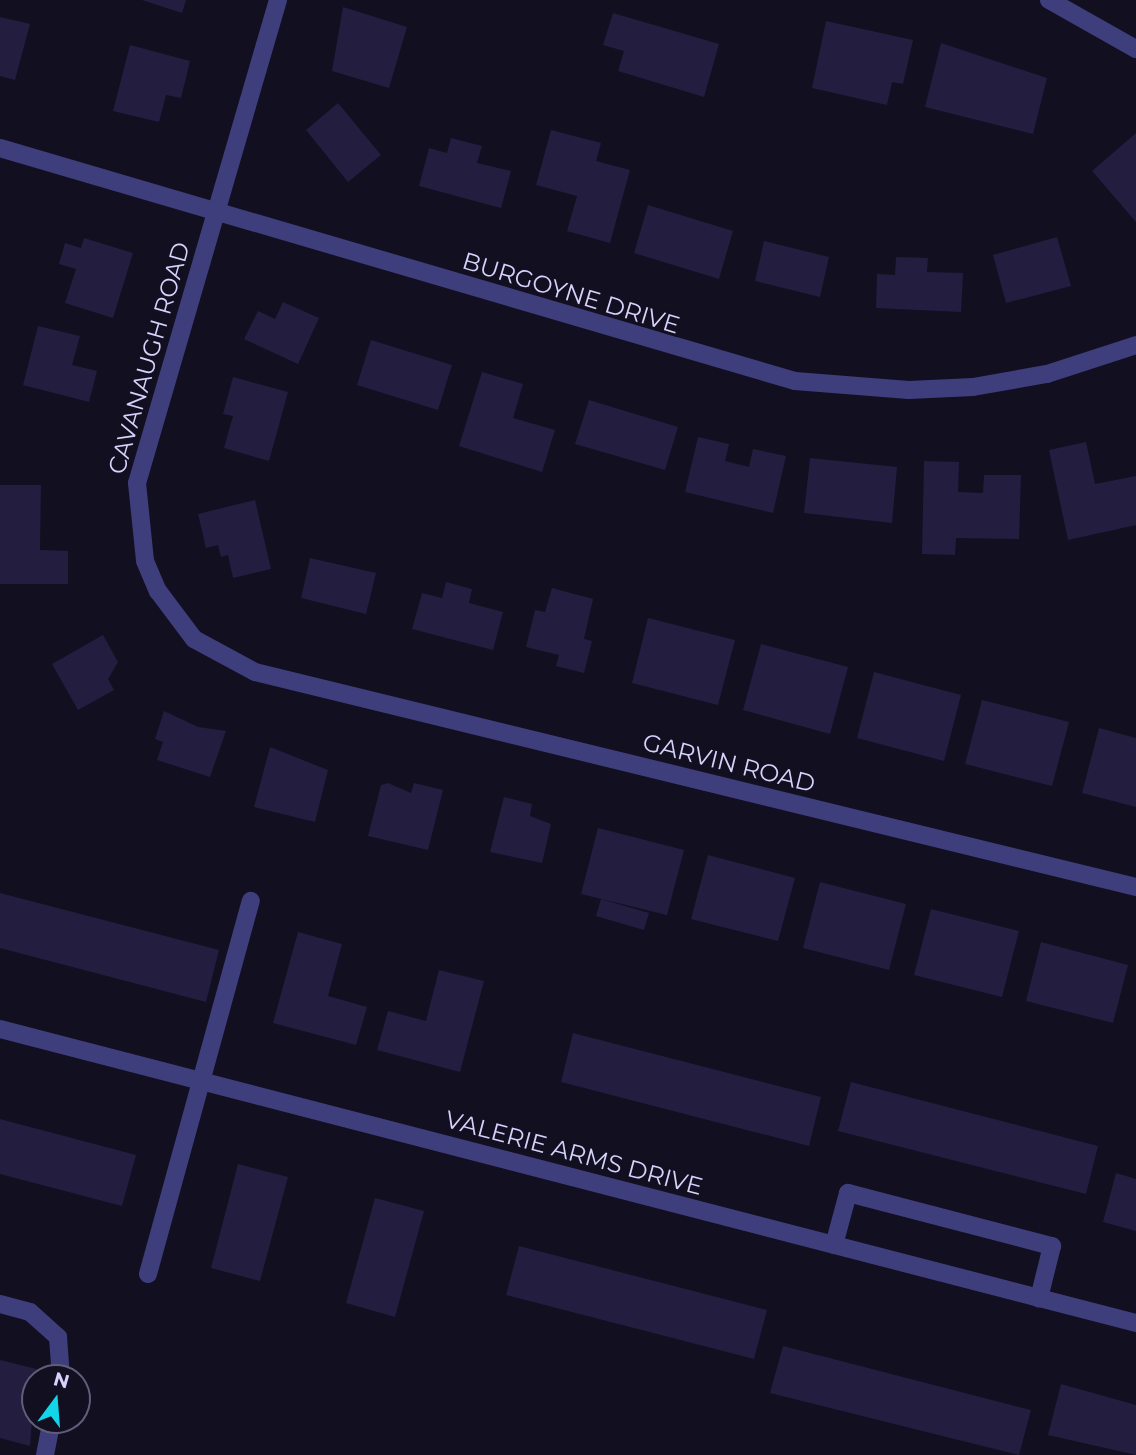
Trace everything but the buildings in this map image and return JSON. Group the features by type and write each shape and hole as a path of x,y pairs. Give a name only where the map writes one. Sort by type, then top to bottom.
{"street":[{"name":"CAVANAUGH ROAD","path":"278,0 137,483 138,536 158,591 194,639 232,665 311,685"},
{"path":"1049,0 1136,49"},
{"name":"BURGOYNE DRIVE","path":"0,148 795,381 909,390 973,387 1047,374 1136,345"},
{"name":"GARVIN ROAD","path":"311,685 1136,887"},
{"path":"148,1274 251,901"},
{"name":"VALERIE ARMS DRIVE","path":"0,1029 1136,1323"},
{"path":"834,1245 848,1193 861,1196 1052,1246 1039,1298"},
{"path":"0,1304 30,1312 58,1337 60,1364"},
{"path":"45,1455 49,1434"}]}
